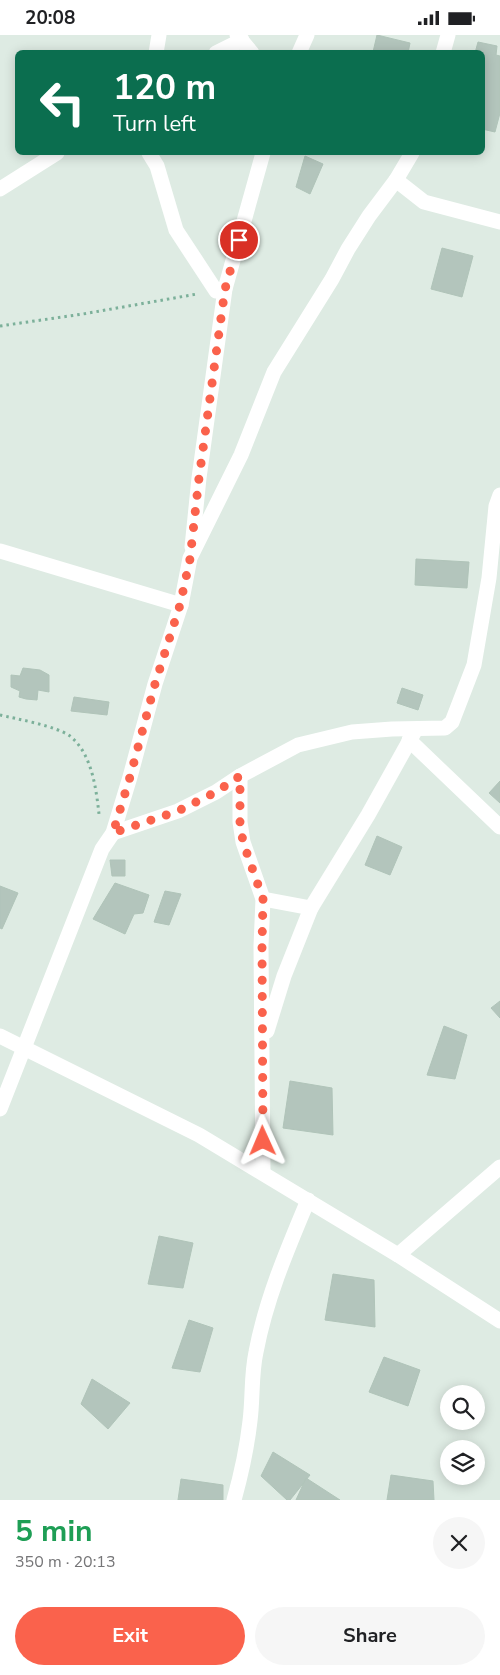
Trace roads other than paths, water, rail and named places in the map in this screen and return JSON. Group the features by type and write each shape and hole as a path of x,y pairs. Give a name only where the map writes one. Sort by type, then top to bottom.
{"street":[{"path":"156,50 159,35"},
{"path":"300,50 307,35"},
{"path":"444,50 448,35"},
{"path":"221,50 240,38 250,50"},
{"path":"0,189 54,155"},
{"path":"151,155 157,166 176,230 221,290"},
{"path":"0,1109 102,849 113,833 155,684 180,605 190,559 221,290 262,155"},
{"path":"190,559 241,455 274,372 332,279 348,249 396,181 411,155"},
{"path":"396,181 424,202 500,222"},
{"path":"113,833 178,811 216,792 240,776 298,745 352,732 392,729 413,734 445,728 452,722 474,665 489,578 496,506 500,495"},
{"path":"0,551 180,605"},
{"path":"413,734 500,827"},
{"path":"263,1045 284,976 311,908 368,815 413,734"},
{"path":"240,776 240,822 243,842 263,899 263,1172"},
{"path":"263,899 311,908"},
{"path":"0,1036 199,1135 398,1255 500,1321"},
{"path":"398,1255 500,1167"},
{"path":"234,1500 250,1423 255,1355 259,1335 278,1270 308,1200"}]}
